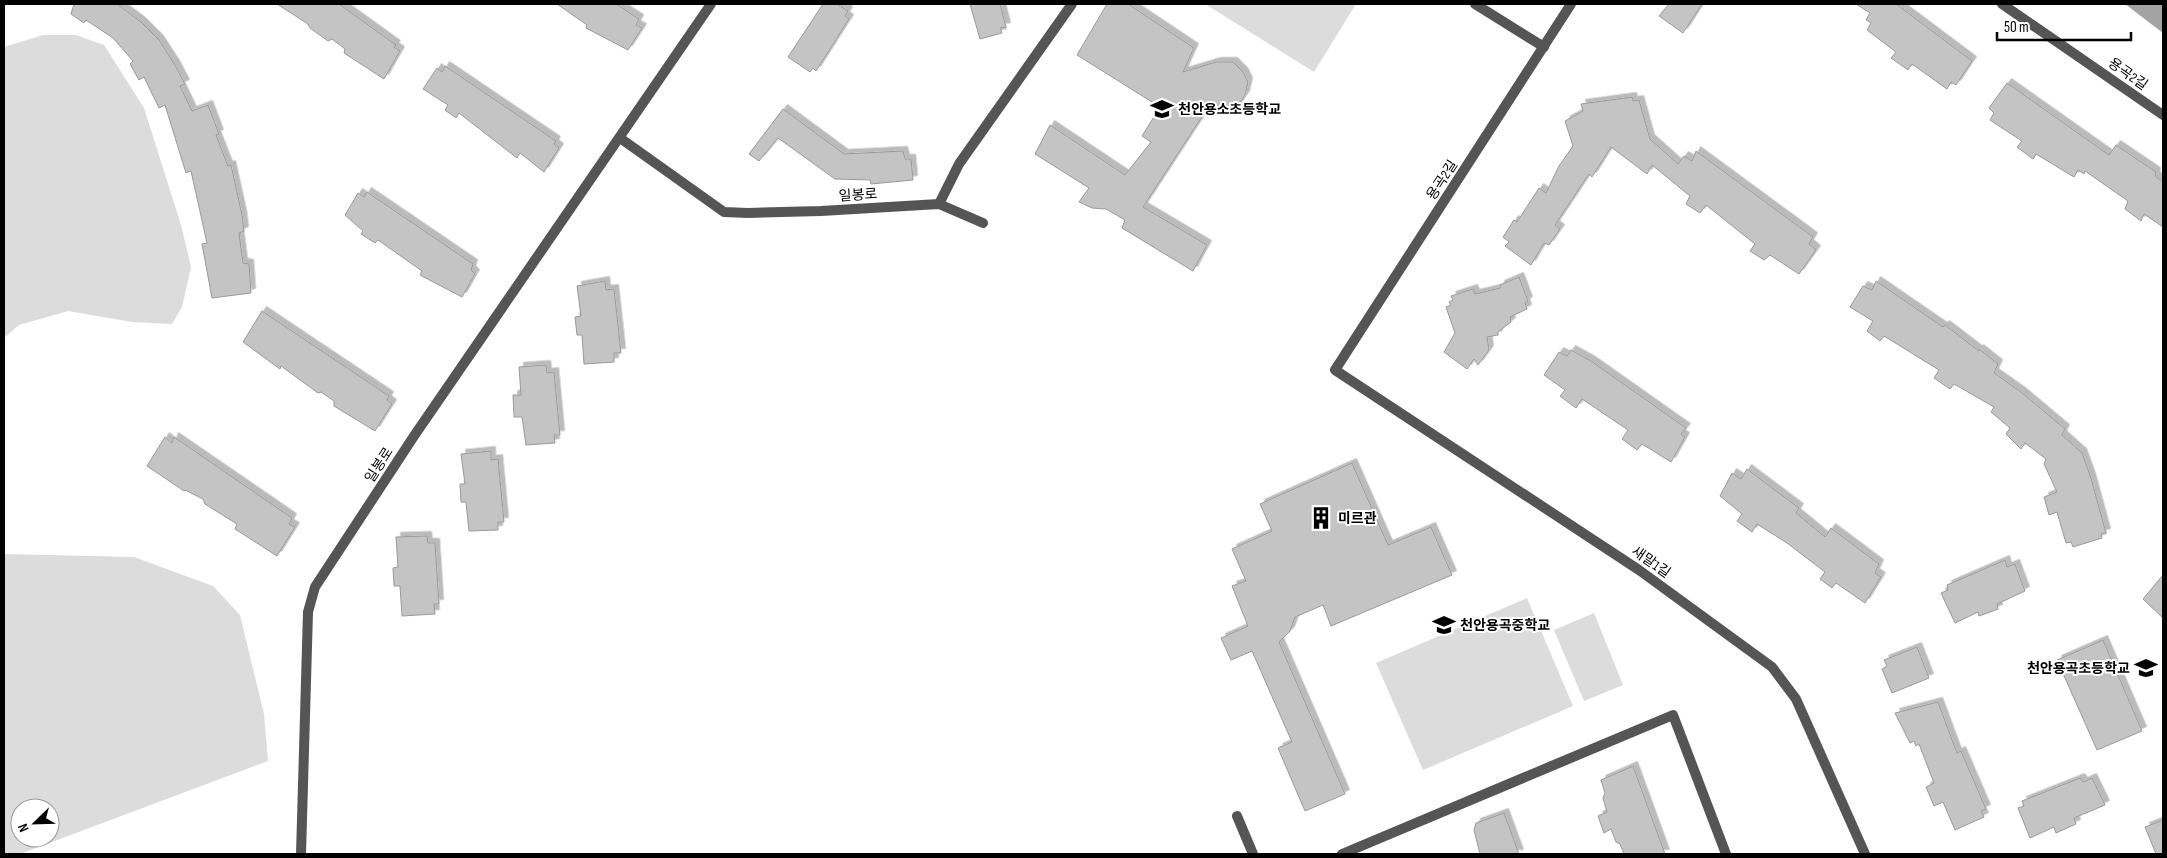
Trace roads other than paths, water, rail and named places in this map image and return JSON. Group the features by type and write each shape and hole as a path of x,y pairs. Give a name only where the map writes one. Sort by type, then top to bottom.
{"street":[{"name":"일봉로","path":"301,854 308,612 315,587 414,436 711,4"},
{"path":"983,223 939,204 959,164 1072,4"},
{"path":"1474,4 1544,47"},
{"name":"용곡2길","path":"1335,370 1571,4"},
{"name":"용곡2길","path":"2002,4 2163,115"},
{"name":"일봉로","path":"620,138 724,212 821,211 939,204"},
{"name":"새말1길","path":"1335,370 1639,570 1772,667 1796,699 1865,854"},
{"path":"1342,854 1673,715 1726,854"},
{"path":"1236,816 1253,854"}],"place":[{"name":"천안용소초등학교","path":"1162,109"},
{"name":"미르관","path":"1321,518"},
{"name":"천안용곡중학교","path":"1444,625"},
{"name":"천안용곡초등학교","path":"2146,668"}]}
